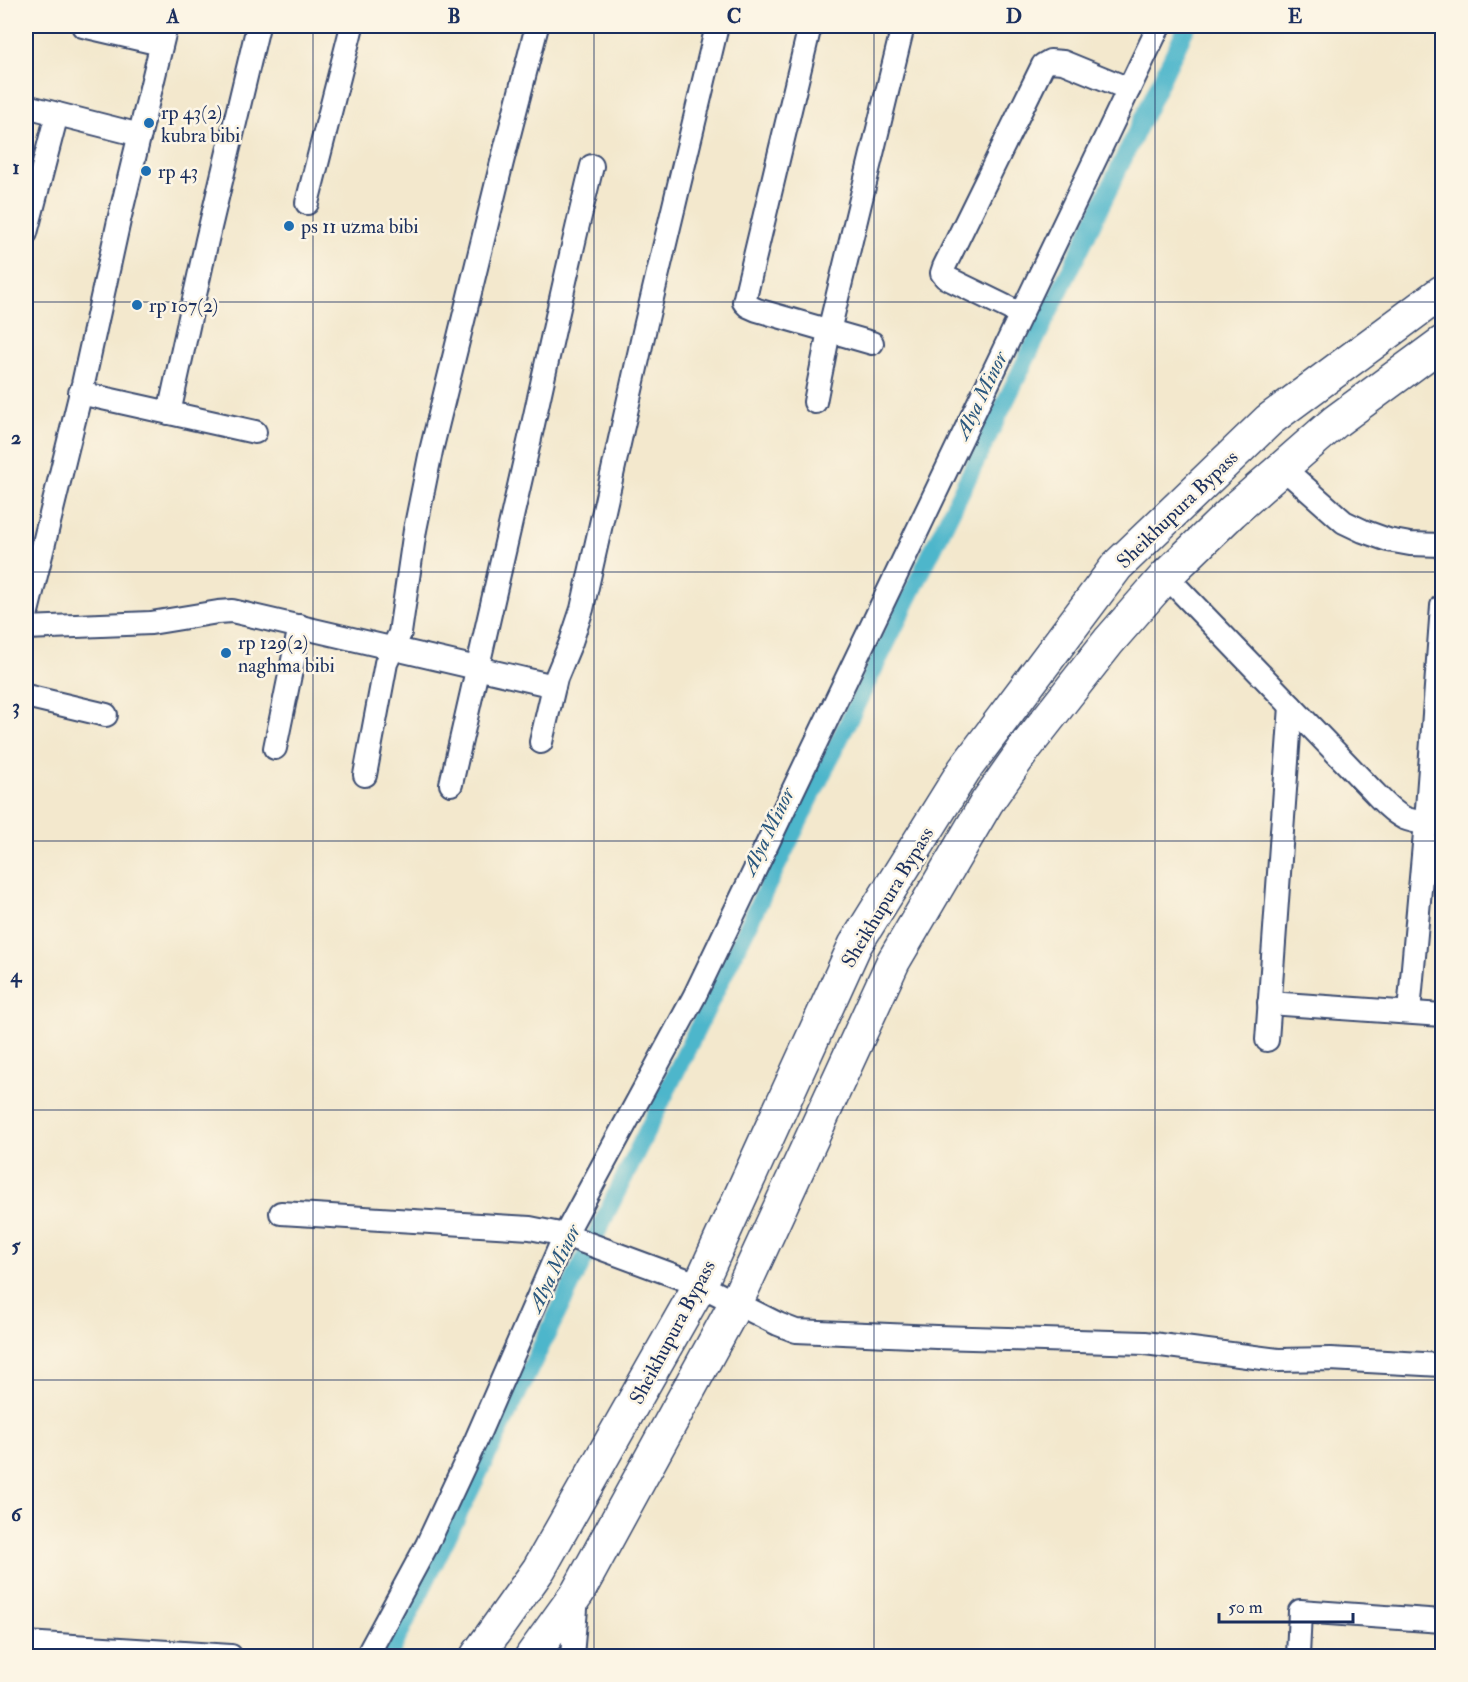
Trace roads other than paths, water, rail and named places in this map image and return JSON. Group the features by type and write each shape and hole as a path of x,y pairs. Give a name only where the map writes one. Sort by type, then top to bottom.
{"highway":[{"name":"Sheikhupura Bypass","path":"477,1656 539,1569 700,1285 855,945 971,761 1117,566 1269,420 1443,292"},
{"name":"Sheikhupura Bypass","path":"532,1656 578,1592 736,1303 899,952 987,802 1025,748 1109,641 1166,576 1232,512 1336,421 1443,343"}],"street":[{"path":"26,616 164,35 83,26"},
{"path":"169,413 258,26"},
{"path":"307,202 352,26"},
{"path":"365,775 386,663 400,633 415,530 431,451 537,26"},
{"path":"541,742 556,678 582,609 646,323 717,26"},
{"path":"810,26 744,302 757,310 872,344"},
{"path":"815,402 829,331 903,26"},
{"path":"367,1656 428,1545 565,1235 694,998 1159,26"},
{"path":"1021,315 945,277 942,273 944,267 1043,65 1050,61 1063,62 1129,89"},
{"path":"26,106 140,135"},
{"path":"26,233 57,114"},
{"path":"452,784 566,271 592,166"},
{"path":"80,393 255,432"},
{"path":"1282,467 1344,522 1388,540 1410,544 1443,545"},
{"path":"1166,576 1367,785 1394,810 1402,817 1434,823"},
{"path":"1408,1012 1434,823 1443,606"},
{"path":"26,628 151,623 232,611 554,686"},
{"path":"274,747 300,626"},
{"path":"26,696 106,715"},
{"path":"1267,1040 1291,706"},
{"path":"1269,1003 1443,1015"},
{"path":"281,1213 530,1228 565,1235 700,1285 796,1331 1145,1342 1278,1360 1330,1359 1443,1365"},
{"path":"572,1656 578,1592"},
{"path":"1298,1656 1300,1611 1443,1621"},
{"path":"26,1642 231,1656"}],"waterway":[{"name":"Alya Minor","path":"389,1656 1074,262 1187,26"}],"place":[{"name":"rp 43(2) kubra bibi","path":"149,123"},
{"name":"rp 43","path":"146,171"},
{"name":"ps 11 uzma bibi","path":"289,226"},
{"name":"rp 107(2)","path":"137,305"},
{"name":"rp 129(2) naghma bibi","path":"226,653"}]}
